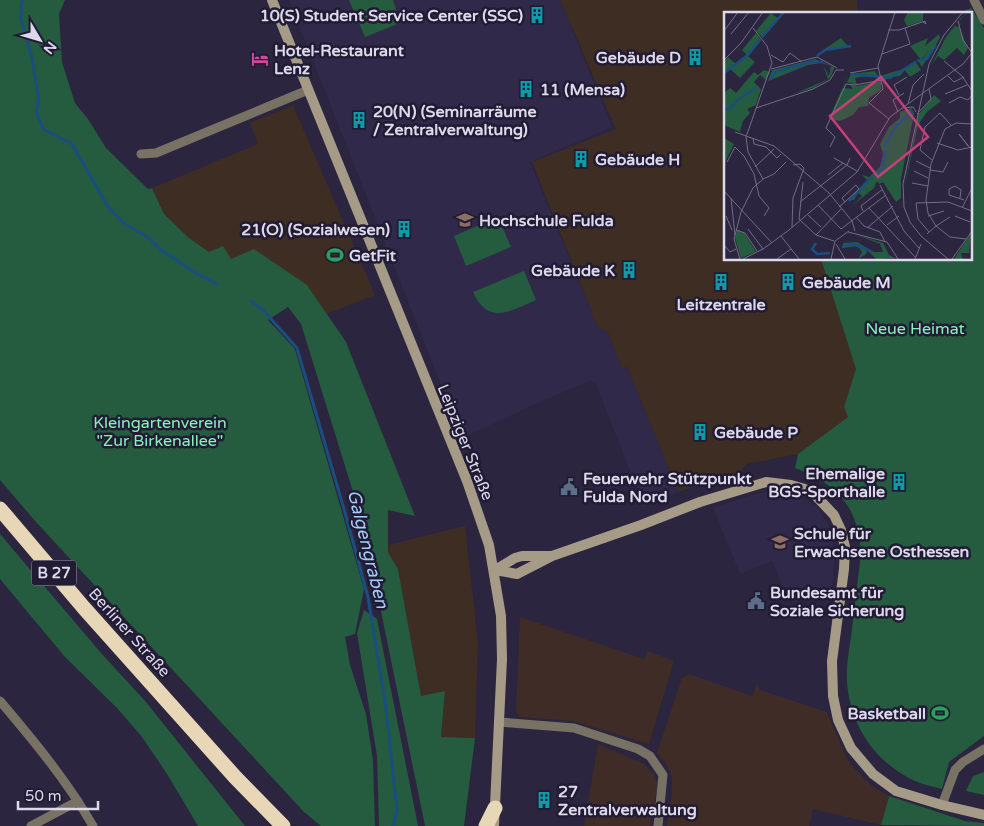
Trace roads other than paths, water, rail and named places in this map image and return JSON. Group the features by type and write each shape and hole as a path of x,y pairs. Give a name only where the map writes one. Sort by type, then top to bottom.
{"highway":[{"name":"Berliner Straße","path":"0,509 84,608 234,777"},
{"name":"B 27","path":"234,777 270,826"},
{"name":"B 27","path":"234,777 283,826"},
{"path":"486,826 495,808"}],"main road":[{"name":"Leipziger Straße","path":"272,0 467,481 489,545 500,605 502,638 494,826"},
{"path":"494,570 517,574 552,556 700,502 766,482 791,484 815,495 834,515 841,530 845,547 832,662 833,696 838,720 851,748 873,774 896,791 983,815"},
{"path":"494,570 522,556 552,556"}],"street":[{"path":"974,0 984,20"},
{"path":"141,154 156,153 308,90"},
{"path":"0,701 44,753 93,826"},
{"path":"499,722 574,728 638,749 650,756 663,775 658,826"},
{"path":"942,805 955,770 984,749"},
{"path":"31,826 78,801"}],"waterway":[{"name":"Galgengraben","path":"23,0 21,20 31,54 39,99 36,111 43,129 72,144 108,207 125,224 149,238 161,250 196,273 217,284"},
{"name":"Galgengraben","path":"251,301 263,310 297,348 368,597 385,701 397,810 393,826"}],"place":[{"name":"10(S) Student Service Center (SSC)","path":"537,15"},
{"name":"Gebäude D","path":"695,57"},
{"name":"Hotel-Restaurant Lenz","path":"260,59"},
{"name":"11 (Mensa)","path":"526,89"},
{"name":"20(N) (Seminarräume / Zentralverwaltung)","path":"359,120"},
{"name":"Gebäude H","path":"581,159"},
{"name":"Hochschule Fulda","path":"465,220"},
{"name":"21(O) (Sozialwesen)","path":"404,229"},
{"name":"GetFit","path":"335,255"},
{"name":"Gebäude K","path":"629,270"},
{"name":"Leitzentrale","path":"721,282"},
{"name":"Gebäude M","path":"788,282"},
{"name":"Gebäude P","path":"700,432"},
{"name":"Ehemalige BGS-Sporthalle","path":"899,482"},
{"name":"Feuerwehr Stützpunkt Fulda Nord","path":"569,487"},
{"name":"Schule für Erwachsene Osthessen","path":"780,542"},
{"name":"Bundesamt für Soziale Sicherung","path":"756,601"},
{"name":"Basketball","path":"940,713"},
{"name":"27 Zentralverwaltung","path":"544,800"}],"park label":[{"name":"Neue Heimat","path":"915,328"},
{"name":"Kleingartenverein \"Zur Birkenallee\"","path":"160,431"}]}
